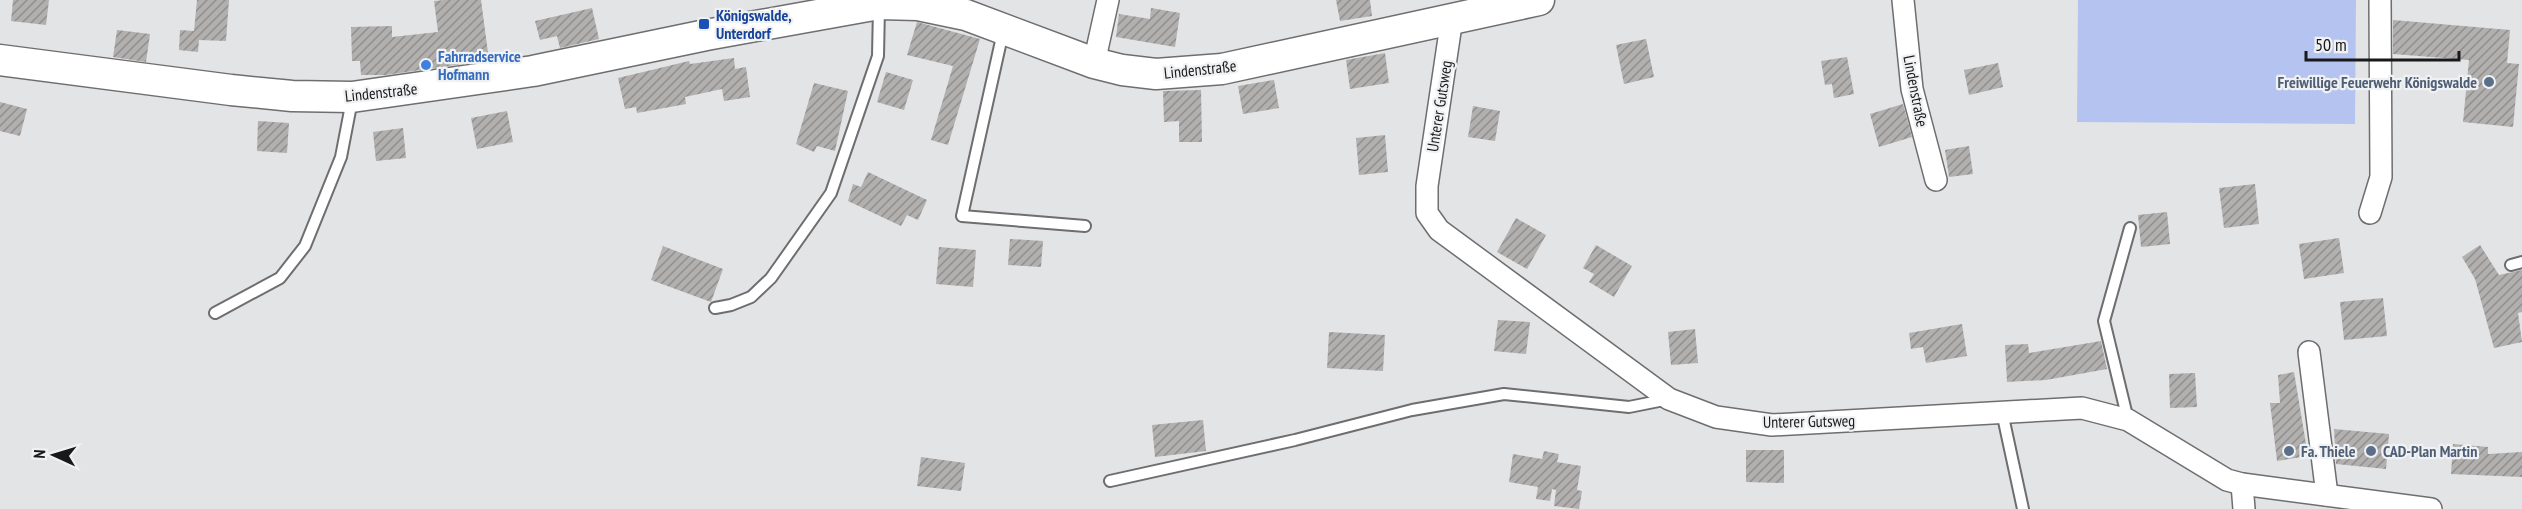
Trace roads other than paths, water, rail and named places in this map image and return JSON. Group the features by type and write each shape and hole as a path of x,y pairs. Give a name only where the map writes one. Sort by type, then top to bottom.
{"main road":[{"name":"Lindenstraße","path":"0,60 231,90 292,96 352,97 533,71 869,3 918,5 966,15 1094,63 1122,70 1156,74 1222,69 1452,18 1491,5 1539,0"}],"street":[{"path":"1094,63 1108,0"},
{"name":"Lindenstraße","path":"1903,0 1912,89 1936,180"},
{"path":"2370,213 2380,177 2380,0"},
{"name":"Unterer Gutsweg","path":"1452,18 1427,186 1427,213 1439,230 1669,399 1716,417 1772,425 2082,408 2128,420 2226,480 2430,509"},
{"path":"2309,352 2327,495"},
{"path":"2242,484 2244,509"}],"lane":[{"path":"714,308 731,305 751,297 771,278 831,193 878,56 869,3"},
{"path":"1004,28 962,216 1085,226"},
{"path":"215,313 280,278 305,246 341,157 352,97"},
{"path":"2128,420 2104,321 2130,228"},
{"path":"2511,265 2522,262"},
{"path":"1110,481 1295,440 1412,410 1504,393 1629,407 1669,399"},
{"path":"2002,412 2023,509"}],"place":[{"name":"Königswalde, Unterdorf","path":"704,24"},
{"name":"Fahrradservice Hofmann","path":"426,65"},
{"name":"Freiwillige Feuerwehr Königswalde","path":"2489,82"},
{"name":"Fa. Thiele","path":"2289,451"},
{"name":"CAD-Plan Martin","path":"2371,451"}]}
